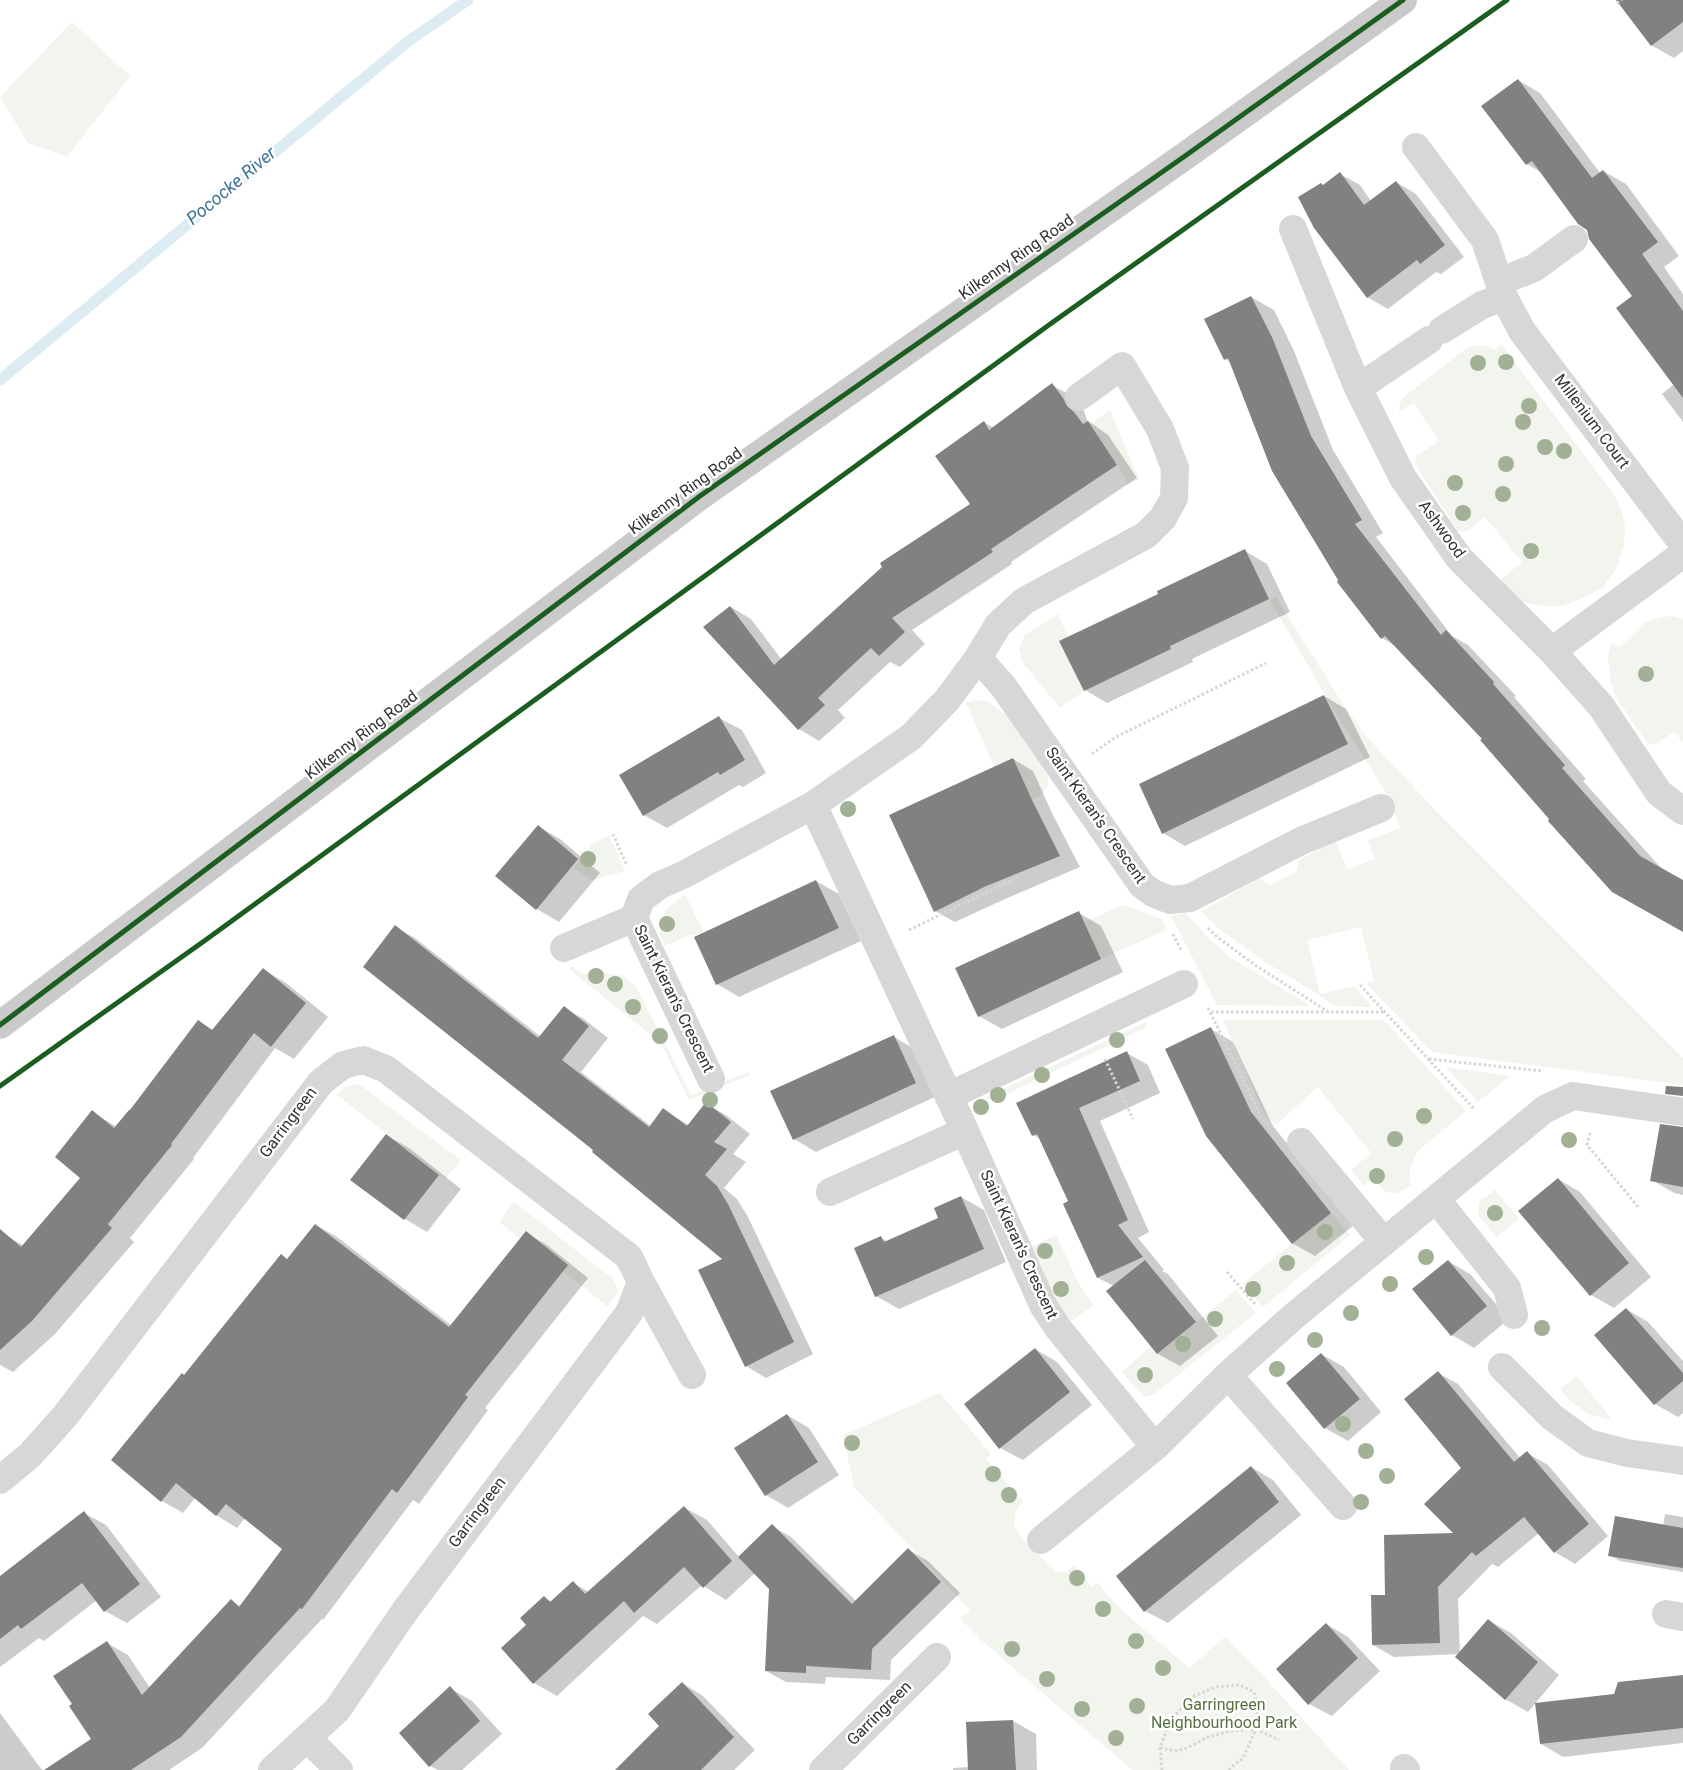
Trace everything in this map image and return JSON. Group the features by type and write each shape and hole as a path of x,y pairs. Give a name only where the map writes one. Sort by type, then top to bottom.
{"main road":[{"name":"Kilkenny Ring Road","path":"0,1025 700,496 1403,0"}],"street":[{"path":"1416,147 1485,240 1501,290"},
{"name":"Ashwood","path":"1293,229 1358,388 1403,478 1459,558 1552,651 1601,706 1659,793 1683,811"},
{"path":"1358,388 1482,305 1574,239"},
{"name":"Millenium Court","path":"1501,290 1522,331 1683,544"},
{"name":"Saint Kieran's Crescent","path":"711,1079 634,918 641,899 660,885 683,875 813,804 911,737 947,700 978,658 998,625 1024,601 1146,534 1163,518 1174,498 1175,468 1160,429 1122,366 1079,397"},
{"path":"1552,651 1683,554"},
{"name":"Saint Kieran's Crescent","path":"978,658 1003,686 1142,885 1153,893 1170,900 1190,898 1301,840 1381,808"},
{"name":"Saint Kieran's Crescent","path":"813,804 966,1131 1043,1305 1058,1328 1155,1447"},
{"name":"Saint Kieran's Crescent","path":"564,948 634,918"},
{"path":"949,1096 1184,984"},
{"name":"Garringreen","path":"0,1480 30,1455 65,1416 321,1082 343,1065 363,1060 386,1068 629,1257 692,1375"},
{"path":"1041,1540 1155,1447 1228,1375 1283,1326 1545,1109 1573,1096 1683,1112"},
{"path":"830,1192 966,1131"},
{"path":"1300,1142 1384,1242"},
{"path":"1436,1199 1508,1288 1514,1315"},
{"name":"Garringreen","path":"272,1770 337,1710 405,1611 629,1313 641,1282"},
{"path":"1502,1367 1552,1417 1588,1442 1628,1453 1683,1461"},
{"path":"1228,1375 1343,1506"},
{"name":"Garringreen","path":"824,1770 937,1657"},
{"path":"307,1738 339,1770"}],"path":[{"path":"1617,3 1622,0"},
{"path":"1093,753 1116,737 1266,662"},
{"path":"926,922 1018,877"},
{"path":"1205,924 1216,936 1255,965 1330,1013"},
{"path":"1360,985 1475,1110"},
{"path":"1262,1119 1210,1012 1385,1012"},
{"path":"1104,1055 1133,1119"},
{"path":"1428,1059 1525,1070"},
{"path":"1590,1130 1587,1146 1639,1208"},
{"path":"1227,1272 1263,1312 1283,1326"},
{"path":"1162,1770 1160,1748 1170,1721 1186,1703 1192,1698 1216,1687 1240,1685 1254,1692 1258,1708 1256,1728 1242,1758 1228,1770"},
{"path":"1160,1748 1176,1751 1208,1737 1230,1731 1256,1728 1279,1740"}],"green space":[{"path":"72,22 130,76 67,157 28,143 0,97"},
{"path":"1484,345 1494,350 1502,345 1616,498 1622,513 1625,527 1624,544 1617,567 1603,587 1563,606 1525,603 1510,595 1498,582 1522,562 1485,517 1466,532 1458,531 1415,464 1416,456 1439,441 1414,403 1399,412 1400,402 1405,396 1468,347"},
{"path":"1110,410 1139,479 1128,485 1119,467 1090,424"},
{"path":"1276,597 1346,709 1366,736 1436,811 1683,1058 1683,1085 1432,1052 1366,983 1374,981 1361,927 1307,940 1320,994 1354,986 1372,1007 1336,1006 1261,959 1218,928 1200,910 1206,909 1259,878 1270,885 1297,871 1299,860 1335,840 1347,869 1375,859 1368,840 1400,828 1387,794 1336,714 1270,600"},
{"path":"1058,614 1068,637 1060,641 1084,691 1060,708 1023,663 1019,648 1025,635"},
{"path":"1671,616 1683,619 1683,742 1674,732 1654,745 1647,743 1618,700 1611,684 1608,657 1611,643 1620,647 1643,624"},
{"path":"975,700 989,702 1007,716 1048,775 1048,785 1042,794 1032,800 1013,758 994,766 966,703"},
{"path":"609,835 625,871 592,880 574,868 591,845"},
{"path":"685,894 703,931 665,946 660,935 661,920 666,909"},
{"path":"1124,905 1162,919 1166,930 1101,959 1084,922"},
{"path":"1186,913 1210,940 1231,958 1311,1006 1217,1005 1171,916"},
{"path":"571,966 582,974 601,972 623,976 636,986 691,1095 748,1072 750,1075 689,1100 661,1043 569,969"},
{"path":"1223,1020 1384,1020 1466,1111 1418,1151 1412,1162 1409,1175 1411,1185 1398,1193 1386,1192 1372,1179 1364,1186 1351,1170 1371,1153 1318,1087 1276,1125 1264,1113"},
{"path":"1146,1022 1147,1027 994,1100 984,1098"},
{"path":"1446,1067 1510,1076 1478,1102"},
{"path":"359,1084 461,1160 445,1179 337,1095 345,1087"},
{"path":"1495,1190 1519,1219 1496,1237 1478,1214 1479,1202"},
{"path":"514,1202 613,1279 619,1291 607,1306 499,1222"},
{"path":"1331,1213 1350,1235 1263,1307 1243,1283"},
{"path":"1056,1235 1079,1284 1094,1305 1071,1321 1057,1302 1032,1246"},
{"path":"1236,1290 1256,1313 1153,1395 1144,1397 1122,1372 1150,1347 1157,1354"},
{"path":"1577,1376 1613,1421 1589,1414 1570,1401 1560,1389"},
{"name":"Garringreen Neighbourhood Park","path":"940,1393 991,1454 986,1459 1023,1501 1015,1513 1014,1526 1022,1539 1058,1573 1068,1571 1074,1565 1092,1587 1098,1583 1118,1607 1189,1668 1225,1637 1349,1770 1132,1770 980,1639 960,1618 970,1610 854,1487 843,1435"}],"building":[{"path":"1616,0 1683,0 1683,22 1651,46"},
{"path":"1518,79 1592,178 1603,170 1658,242 1642,254 1683,311 1683,398 1616,308 1632,296 1589,239 1587,230 1578,224 1532,161 1526,165 1481,106"},
{"path":"1340,172 1364,205 1396,181 1445,245 1420,264 1417,260 1367,298 1314,228 1298,197 1321,183 1323,185"},
{"path":"1251,296 1272,337 1311,436 1362,520 1355,524 1441,635 1446,630 1494,682 1493,684 1565,765 1562,768 1640,856 1683,880 1683,932 1612,892 1548,821 1549,819 1480,740 1482,739 1385,636 1381,639 1337,582 1338,580 1272,471 1228,358 1224,360 1204,319"},
{"path":"1052,383 1067,406 1083,424 1088,421 1117,465 991,549 993,552 892,618 905,632 879,656 871,648 818,698 825,705 798,730 703,627 730,606 774,665 882,567 880,563 970,504 935,456 984,421 989,430"},
{"path":"1245,549 1269,599 1170,646 1171,649 1084,691 1059,641 1158,594 1157,591"},
{"path":"1324,695 1348,744 1162,834 1139,784"},
{"path":"719,716 745,760 720,775 718,772 643,816 619,775"},
{"path":"1013,758 1060,856 984,887 934,912 889,815"},
{"path":"538,825 578,859 536,910 495,876"},
{"path":"816,880 839,928 716,985 694,937"},
{"path":"1079,911 1101,959 978,1017 955,968"},
{"path":"395,925 538,1038 564,1006 589,1026 562,1060 649,1127 663,1108 687,1126 706,1102 731,1122 714,1142 727,1149 705,1175 717,1186 728,1204 794,1342 745,1367 698,1270 722,1259 592,1152 593,1150 363,967"},
{"path":"263,968 306,1003 271,1047 254,1033 172,1145 108,1224 112,1228 32,1321 0,1350 0,1229 21,1247 80,1178 55,1157 92,1110 114,1128 130,1110 198,1020 212,1030"},
{"path":"1211,1027 1251,1112 1331,1213 1292,1244 1206,1136 1165,1049"},
{"path":"894,1035 916,1083 793,1140 770,1091"},
{"path":"1127,1051 1140,1081 1079,1108 1128,1220 1118,1225 1143,1257 1097,1278 1063,1204 1068,1201 1037,1134 1032,1136 1016,1103"},
{"path":"1666,1086 1683,1087 1683,1096 1665,1094"},
{"path":"1660,1124 1683,1127 1683,1187 1650,1181"},
{"path":"386,1134 439,1175 404,1220 350,1180"},
{"path":"1558,1178 1629,1263 1590,1296 1518,1211"},
{"path":"961,1196 984,1249 875,1297 854,1248 881,1236 884,1242 938,1218 934,1208"},
{"path":"315,1224 449,1327 526,1231 568,1265 465,1395 468,1397 397,1493 392,1489 302,1609 300,1608 181,1737 131,1770 44,1770 91,1739 69,1706 72,1704 53,1676 107,1641 142,1695 231,1599 239,1607 282,1549 226,1504 216,1516 176,1483 161,1502 111,1460 182,1373 184,1375 281,1254 287,1259"},
{"path":"1145,1260 1196,1322 1157,1354 1106,1291"},
{"path":"1448,1260 1487,1306 1451,1336 1412,1289"},
{"path":"1626,1308 1683,1373 1683,1381 1654,1405 1594,1335"},
{"path":"1035,1348 1070,1392 999,1449 964,1404"},
{"path":"1321,1353 1360,1399 1324,1429 1286,1383"},
{"path":"1438,1371 1514,1462 1527,1451 1589,1524 1554,1553 1524,1517 1476,1556 1472,1552 1438,1587 1440,1643 1372,1645 1371,1595 1385,1595 1384,1535 1453,1533 1424,1504 1461,1468 1404,1399"},
{"path":"787,1414 818,1462 765,1496 734,1448"},
{"path":"1251,1466 1279,1502 1144,1612 1116,1576"},
{"path":"684,1506 732,1561 703,1588 684,1567 634,1613 624,1601 533,1684 501,1648 526,1625 520,1618 544,1596 550,1602 573,1581 585,1594"},
{"path":"84,1511 140,1584 104,1612 82,1583 21,1629 18,1625 0,1639 0,1576"},
{"path":"1615,1516 1683,1528 1683,1568 1608,1556"},
{"path":"772,1524 852,1604 908,1548 941,1582 872,1649 871,1670 806,1666 806,1673 765,1671 769,1589 738,1557"},
{"path":"1488,1619 1538,1662 1505,1700 1455,1657"},
{"path":"1326,1623 1358,1658 1308,1705 1276,1669"},
{"path":"1683,1675 1683,1728 1540,1744 1535,1703 1614,1694 1618,1682"},
{"path":"682,1682 734,1737 701,1770 615,1770 659,1726 648,1714"},
{"path":"450,1686 480,1721 429,1767 399,1733"},
{"path":"1013,1720 1016,1770 968,1770 966,1722"}],"waterway":[{"name":"Pococke River","path":"0,380 410,40 468,0"}],"cycle path":[{"path":"0,1025 700,496 1185,156 1403,0"},
{"path":"0,1086 207,939 1053,322 1507,0"}]}
